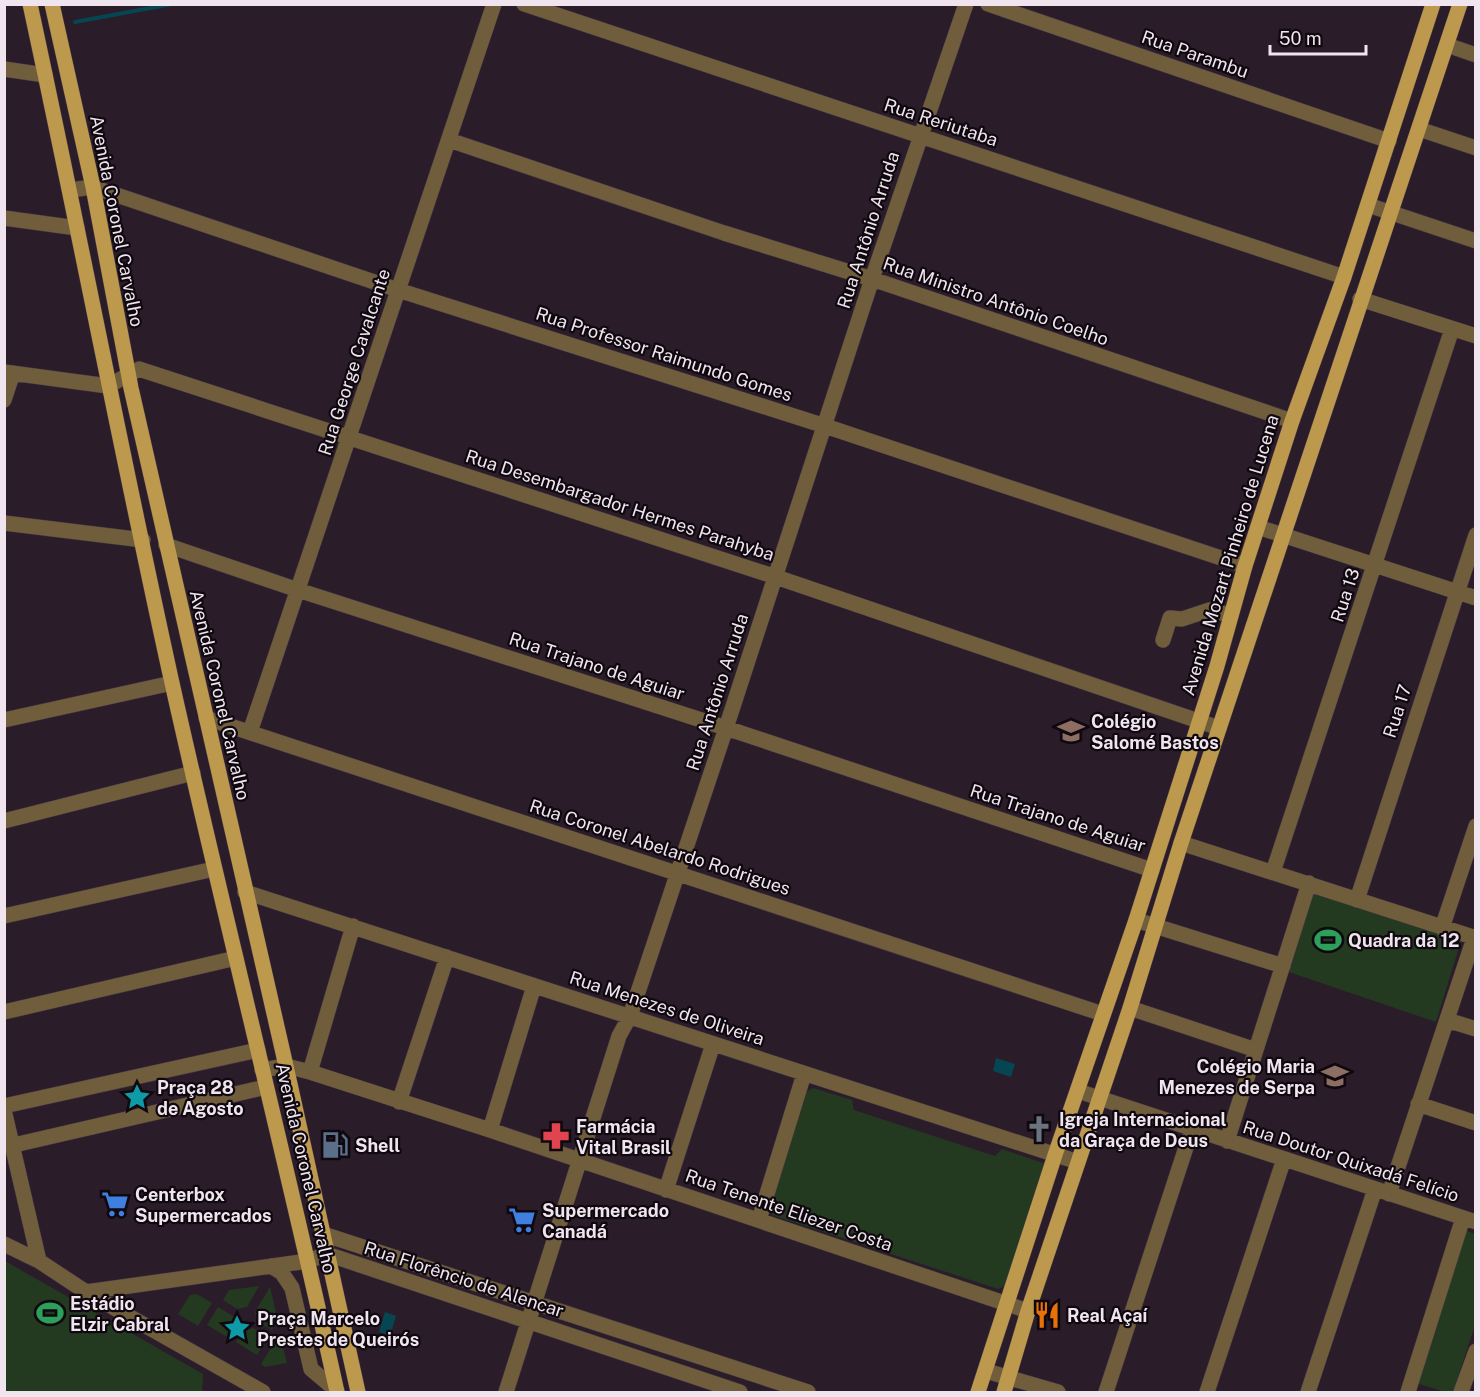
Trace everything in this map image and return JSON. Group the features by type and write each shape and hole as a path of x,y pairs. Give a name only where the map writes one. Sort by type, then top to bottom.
{"main road":[{"name":"Avenida Coronel Carvalho","path":"30,4 70,190 108,386 172,683 337,1392"},
{"name":"Avenida Coronel Carvalho","path":"52,4 93,187 128,376 286,1065 358,1392"},
{"name":"Avenida Mozart Pinheiro de Lucena","path":"978,1392 1055,1155 1136,920 1292,421 1344,277 1433,4"},
{"path":"1007,1385 1028,1311 1130,1008 1181,843 1360,299 1392,213 1460,4"}],"street":[{"name":"Rua George Cavalcante","path":"250,732 494,4"},
{"name":"Rua Reriutaba","path":"524,4 1344,277"},
{"name":"Rua Antônio Arruda","path":"506,1392 619,1036 630,1016 872,279 966,4"},
{"name":"Rua Parambu","path":"988,4 1389,141"},
{"path":"1447,45 1476,55"},
{"path":"4,69 45,72"},
{"path":"1419,129 1476,148"},
{"name":"Rua Ministro Antônio Coelho","path":"448,140 724,233 872,279 1292,421"},
{"name":"Rua Professor Raimundo Gomes","path":"70,190 93,187 398,290 825,426 1245,566"},
{"path":"1368,205 1476,241"},
{"path":"4,218 77,228"},
{"path":"1360,299 1476,336"},
{"name":"Rua 13","path":"1273,872 1452,329"},
{"name":"Rua Desembargador Hermes Parahyba","path":"108,386 139,369 776,577 1219,728"},
{"path":"4,400 9,372 108,386"},
{"path":"4,524 143,540"},
{"path":"1258,526 1476,597"},
{"name":"Rua 17","path":"1357,900 1476,535"},
{"name":"Rua Trajano de Aguiar","path":"166,545 1152,870"},
{"path":"1163,640 1170,618 1182,619 1209,610 1231,615"},
{"path":"4,720 172,683"},
{"name":"Rua Coronel Abelardo Rodrigues","path":"206,718 1103,1014"},
{"path":"4,821 193,773"},
{"path":"1442,928 1476,826"},
{"path":"1181,843 1475,938 1418,1104 1382,1192 1308,1392"},
{"path":"4,916 214,869"},
{"path":"1227,1141 1309,883"},
{"name":"Rua Menezes de Oliveira","path":"245,892 1078,1162"},
{"path":"1136,920 1282,966"},
{"path":"310,1072 353,926"},
{"path":"399,1102 447,957"},
{"path":"4,1012 236,958"},
{"path":"490,1130 534,986"},
{"path":"1130,1008 1256,1050"},
{"path":"1447,1020 1476,1029"},
{"path":"666,1190 713,1044"},
{"path":"39,1261 4,1108 258,1050"},
{"name":"Rua Tenente Eliezer Costa","path":"262,1070 286,1065 310,1072 490,1130 1028,1311"},
{"path":"759,1220 804,1074"},
{"path":"14,1145 266,1087"},
{"name":"Rua Doutor Quixadá Felício","path":"1078,1091 1469,1220"},
{"path":"1418,1104 1476,1123"},
{"path":"1106,1392 1192,1129"},
{"path":"1208,1392 1284,1160"},
{"path":"1414,1391 1469,1220"},
{"name":"Rua Florêncio de Alencar","path":"323,1234 808,1392"},
{"path":"4,1244 39,1261 86,1292 263,1392"},
{"path":"86,1292 308,1261 327,1254"},
{"name":"Rua Florêncio de Alencar","path":"327,1254 740,1392"},
{"name":"Avenida Coronel Carvalho","path":"271,1266 282,1273 292,1288 311,1369 337,1392"},
{"path":"1461,1392 1476,1351"},
{"path":"986,1371 1007,1385 1058,1392"}],"green space":[{"path":"1314,891 1461,941 1436,1022 1286,971"},
{"path":"813,1088 852,1100 854,1110 995,1156 1002,1149 1046,1164 1009,1284 998,1289 772,1215 767,1204 803,1094"},
{"path":"1467,1231 1475,1234 1475,1325 1453,1392 1445,1392 1416,1383"},
{"name":"Estádio Elzir Cabral","path":"5,1261 203,1374 202,1392 5,1392"},
{"path":"259,1286 247,1307 237,1309 223,1300 229,1290"},
{"path":"270,1287 278,1321 272,1330 257,1321 255,1312"},
{"path":"197,1294 212,1303 198,1326 178,1314 190,1295"},
{"path":"218,1307 233,1316 235,1327 229,1338 207,1325"},
{"path":"253,1328 268,1337 257,1355 236,1342 243,1331"},
{"path":"275,1342 283,1347 287,1363 265,1367 261,1364"}],"water":[{"path":"996,1058 1015,1064 1011,1077 993,1071"},
{"path":"385,1312 396,1316 390,1336 379,1332"}],"waterway":[{"path":"75,22 172,4"}],"place":[{"name":"Colégio Salomé Bastos","path":"1071,731"},
{"name":"Quadra da 12","path":"1328,940"},
{"name":"Colégio Maria Menezes de Serpa","path":"1335,1076"},
{"name":"Praça 28 de Agosto","path":"137,1097"},
{"name":"Igreja Internacional da Graça de Deus","path":"1039,1129"},
{"name":"Farmácia Vital Brasil","path":"556,1136"},
{"name":"Shell","path":"335,1145"},
{"name":"Centerbox Supermercados","path":"115,1204"},
{"name":"Supermercado Canadá","path":"522,1220"},
{"name":"Estádio Elzir Cabral","path":"50,1313"},
{"name":"Real Açaí","path":"1047,1315"},
{"name":"Praça Marcelo Prestes de Queirós","path":"237,1328"}]}
